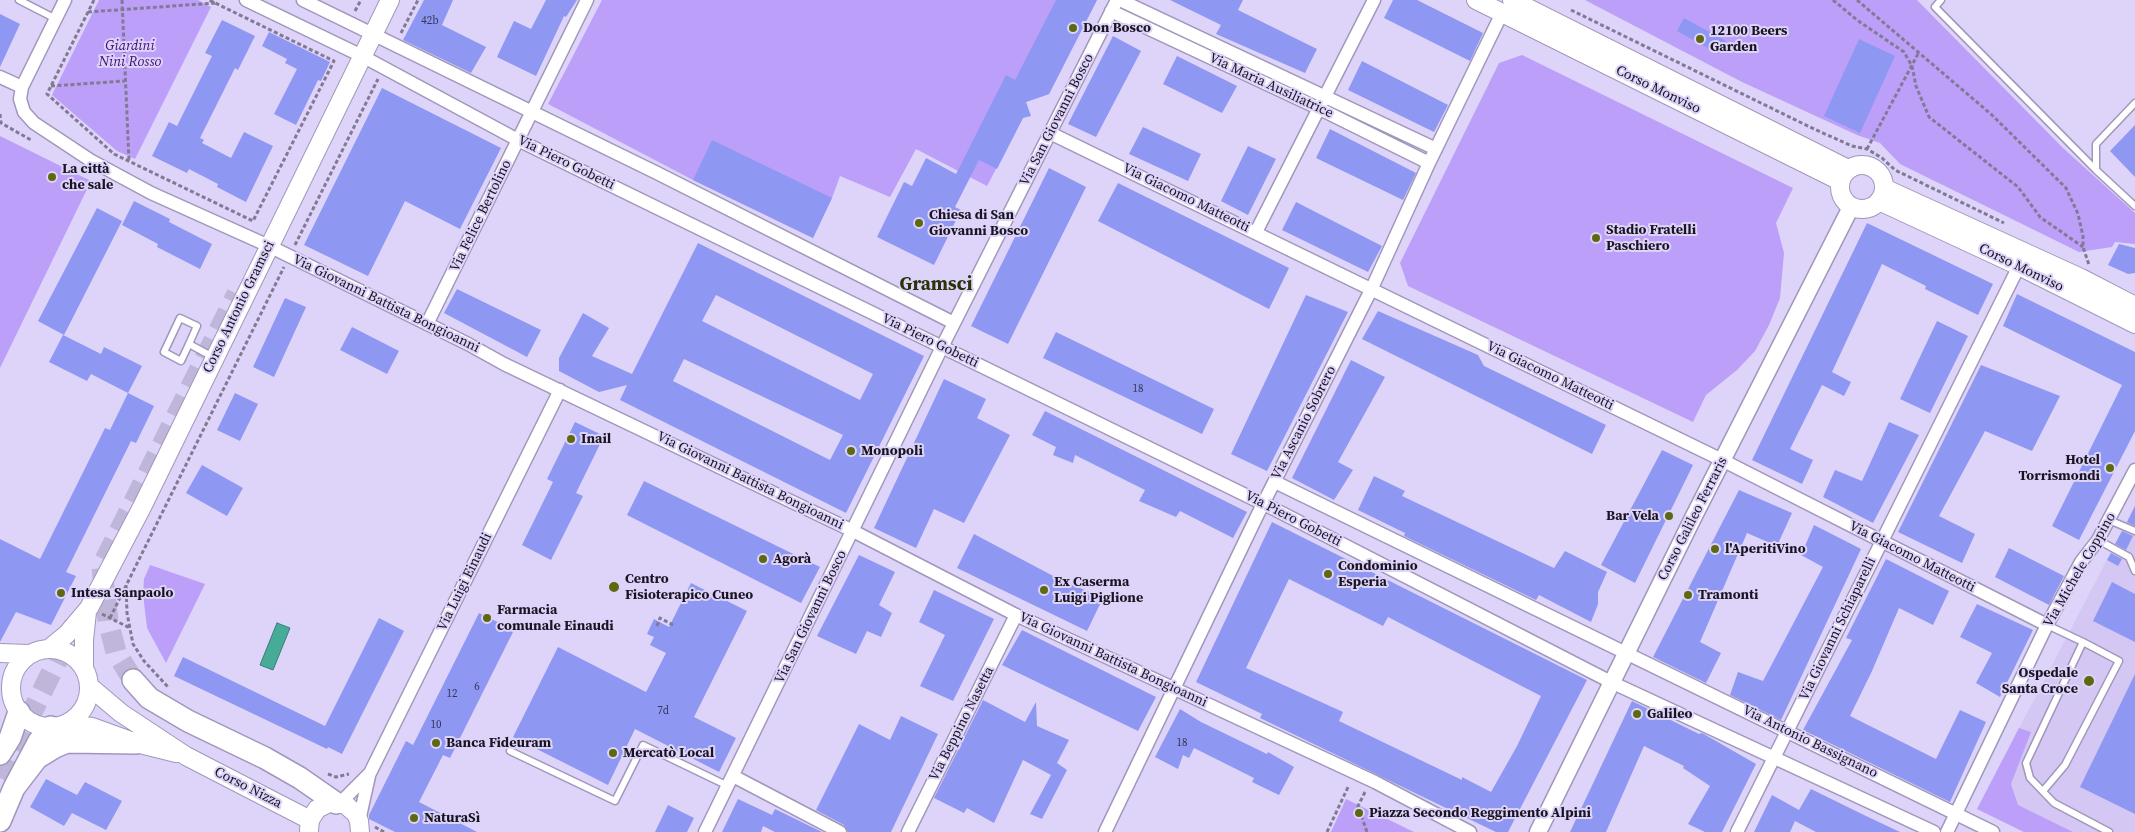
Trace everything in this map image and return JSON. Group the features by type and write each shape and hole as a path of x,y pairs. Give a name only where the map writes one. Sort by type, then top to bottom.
{"highway":[{"path":"133,680 149,698 188,721 265,758 338,803"},
{"path":"0,754 10,738 19,712"},
{"path":"0,821 14,788 39,741 58,725"},
{"path":"14,788 37,758 55,747 68,742 136,744"}],"main road":[{"name":"Corso Antonio Gramsci","path":"50,648 87,612 142,507 390,0"},
{"name":"Corso Monviso","path":"1476,0 1507,6 1844,175"},
{"path":"1861,164 1875,169 1883,181 1881,194 1874,205 1863,209 1852,206 1841,196 1844,175 1861,164"},
{"name":"Corso Monviso","path":"1881,194 2135,324"},
{"name":"Corso Monviso","path":"1881,194 2072,274 2135,306"},
{"name":"Corso Antonio Gramsci","path":"84,668 87,612"},
{"path":"50,648 70,653 84,668 89,686 88,698 83,709 75,718 58,725 39,725 28,720 19,712 5,682 13,675 19,663 29,654 50,648"},
{"path":"0,653 29,654"},
{"name":"Corso Nizza","path":"89,686 121,713 186,756 309,826"},
{"name":"Corso Nizza","path":"58,725 92,727 136,744 186,756"},
{"path":"309,826 313,814 323,805 338,803 352,809 360,826"}],"street":[{"path":"0,77 22,88 65,0"},
{"name":"Via Piero Gobetti","path":"246,0 362,56 518,140 1264,503 1613,683"},
{"name":"Via Piero Gobetti","path":"302,0 532,111 954,323"},
{"name":"Via Felice Bertolino","path":"427,324 587,0"},
{"path":"1256,232 1374,0"},
{"name":"Via Maria Ausiliatrice","path":"1116,4 1321,102 1436,149"},
{"name":"Via San Giovanni Bosco","path":"706,832 942,347 1116,4"},
{"name":"Via Ascanio Sobrero","path":"1105,832 1264,503 1372,288 1429,163 1507,6"},
{"name":"Via Giovanni Battista Bongioanni","path":"22,88 20,99 24,112 34,123 90,160 151,193 269,246 504,364 853,531 1016,615 1371,781 1470,832"},
{"name":"Via Maria Ausiliatrice","path":"1321,102 1429,163"},
{"name":"Via Giacomo Matteotti","path":"1050,133 1372,288 1722,460 1880,542 2047,625"},
{"name":"Corso Galileo Ferraris","path":"1538,832 1722,460 1852,206"},
{"name":"Via Giovanni Schiaparelli","path":"1737,832 2019,266"},
{"name":"Via Luigi Einaudi","path":"360,826 370,773 560,390"},
{"name":"Via Michele Coppino","path":"1946,832 2047,625 2081,562 2098,540 2135,470"},
{"name":"Via Piero Gobetti","path":"1275,482 1626,654"},
{"name":"Via Beppino Nasetta","path":"908,832 1016,615"},
{"name":"Via Antonio Bassignano","path":"1626,654 1993,832"},
{"name":"Via Antonio Bassignano","path":"1613,683 1934,832"},
{"name":"Via Luigi Einaudi","path":"338,803 370,773"},
{"path":"730,781 840,832"}],"lane":[{"path":"19,0 56,19"},
{"path":"1941,0 1935,7 2096,170 2135,206"},
{"path":"2096,170 2096,144 2135,104"},
{"path":"180,318 197,326 189,344 181,361 164,352 180,318"},
{"path":"189,344 214,357"},
{"path":"2109,520 2135,531"},
{"path":"2098,540 2129,557 2135,571"},
{"path":"2043,791 2065,765 2119,660 2047,625"},
{"path":"2083,642 2026,762 2030,778 2054,803 2109,832"},
{"path":"510,751 615,801 643,746 730,781"}],"path":[{"path":"94,0 47,94 114,154 253,221 334,61 210,0"},
{"path":"122,0 129,161"},
{"path":"395,45 418,0"},
{"path":"1833,0 1857,20 1904,52 1912,66 1916,86 1929,117 2018,187 2040,217 2083,247"},
{"path":"1857,0 1992,115 2066,188 2078,214 2083,236 2083,247 2089,265"},
{"path":"88,12 216,3"},
{"path":"1568,8 1814,129 1852,146 1868,149 1895,170 2010,226"},
{"path":"1868,149 1919,52"},
{"path":"110,618 384,68"},
{"path":"51,86 125,81"},
{"path":"2080,260 2094,268"},
{"path":"126,585 127,613 133,644 144,661 173,691"},
{"path":"657,626 660,618 675,626"},
{"path":"324,773 336,777 349,773"},
{"path":"1327,832 1355,774"},
{"path":"1367,832 1358,806 1371,781"}],"shaded area":[{"name":"Ospedale Santa Croce","path":"2135,506 2135,832 2024,832 1977,809"},
{"path":"277,623 290,628 273,670 260,665"}],"green space":[{"name":"Giardini Nini Rosso","path":"99,0 198,0 211,7 135,159 117,151 52,95"},
{"path":"602,0 1097,0 1049,94 1026,102 1023,118 987,186 916,149 890,197 840,176 813,238 693,180 548,104"},
{"path":"1585,0 1917,0 2063,148 2135,213 2135,244 2115,242 2112,247 2079,252 1900,164 1880,143 1857,135 1742,82"},
{"name":"Stadio Fratelli Paschiero","path":"1522,55 1793,188 1776,223 1784,253 1780,298 1769,325 1755,351 1737,370 1706,395 1693,422 1408,286 1400,263 1499,63"},
{"path":"0,136 91,181 0,368"},
{"path":"150,565 205,584 166,663 147,628 143,594 144,579"},
{"path":"2019,728 2031,732 2011,784 2018,805 2073,832 2024,832 1977,809"},
{"name":"Piazza Secondo Reggimento Alpini","path":"1346,799 1414,832 1331,832"}],"building":[{"path":"424,0 453,0 442,25 486,47 471,73 403,40"},
{"path":"546,0 577,0 566,17 564,16 536,76 497,57 514,21 531,29"},
{"path":"1056,0 1097,0 1049,94 1026,102 1031,116 1023,118 997,169 979,160 955,207 961,210 934,265 877,237 904,182 912,186 926,158 956,174 1006,75 1015,80"},
{"path":"1170,0 1243,0 1238,10 1317,49 1305,73 1216,34 1221,25"},
{"path":"1393,0 1417,0 1483,33 1470,61 1384,18"},
{"path":"0,14 20,24 0,67"},
{"path":"1684,18 1726,41 1719,54 1677,31"},
{"path":"222,20 255,36 238,70 235,68 200,138 204,140 202,143 231,158 244,132 273,146 246,202 217,187 218,184 189,169 187,173 152,156 169,122 177,126 212,56 205,53"},
{"path":"269,32 330,62 321,81 318,80 296,125 274,114 297,69 285,63 287,59 262,46"},
{"path":"1113,36 1141,51 1096,137 1068,124"},
{"path":"1859,39 1895,56 1860,133 1824,116"},
{"path":"1177,56 1237,86 1222,113 1163,84"},
{"path":"1362,61 1448,105 1434,132 1348,90"},
{"path":"382,88 501,148 460,229 405,201 368,276 304,245"},
{"path":"2135,125 2135,177 2110,151"},
{"path":"1143,127 1201,154 1188,181 1129,154"},
{"path":"1330,129 1416,173 1403,200 1316,158"},
{"path":"712,140 832,198 813,238 693,180"},
{"path":"1248,146 1276,159 1248,215 1221,201"},
{"path":"1049,168 1086,187 1008,344 971,326"},
{"path":"1118,183 1289,268 1269,309 1098,221"},
{"path":"134,201 170,219 169,222 212,244 200,269 157,247 158,244 122,225"},
{"path":"1296,202 1382,246 1368,272 1282,230"},
{"path":"97,208 122,221 64,335 38,321"},
{"path":"1867,223 1993,284 1978,315 1925,289 1926,286 1882,264 1832,372 1851,382 1844,396 1822,385 1790,449 1813,460 1802,484 1752,460"},
{"path":"698,243 924,356 846,513 620,400 627,385 599,392 559,371 559,358 583,313 609,328 592,356 632,374","holes":["716,295 873,374 860,400 702,321","684,359 843,435 830,460 673,381"]},
{"path":"2119,244 2135,248 2135,273 2128,274 2108,265"},
{"path":"457,289 541,330 527,357 444,313"},
{"path":"2017,294 2135,352 2135,431 2079,540 2052,526 2122,385 2003,326"},
{"path":"1306,295 1348,312 1267,471 1231,454"},
{"path":"285,298 306,307 274,377 253,367"},
{"path":"1378,311 1478,355 1484,366 1606,425 1592,454 1362,339"},
{"path":"1937,321 1968,336 1930,413 1900,399"},
{"path":"352,327 399,351 387,374 340,350"},
{"path":"1056,332 1214,409 1202,434 1043,358"},
{"path":"63,335 101,354 104,347 142,366 128,393 91,374 87,381 49,362"},
{"path":"1351,360 1385,377 1338,462 1353,470 1334,500 1292,478"},
{"path":"1981,365 2060,396 2032,451 1985,431 1939,516 1975,534 1962,563 1898,532"},
{"path":"944,379 986,399 977,418 1010,435 964,523 934,509 916,548 874,528"},
{"path":"128,393 154,406 136,443 131,441 66,572 76,576 51,625 16,612 0,642 0,539 40,559 105,428 110,430"},
{"path":"235,393 258,404 240,441 217,430"},
{"path":"1045,411 1247,512 1233,538 1180,511 1176,517 1139,501 1145,490 1075,455 1073,463 1053,455 1056,447 1032,435"},
{"path":"575,422 604,436 576,493 583,496 551,560 522,545 553,482 547,479"},
{"path":"1889,422 1919,435 1873,523 1823,497 1835,470 1862,481"},
{"path":"1662,450 1693,465 1635,583 1601,565"},
{"path":"202,465 243,488 227,516 186,493"},
{"path":"1374,476 1405,491 1402,496 1554,568 1565,551 1607,572 1598,592 1598,604 1591,622 1539,595 1536,600 1404,536 1405,533 1358,510"},
{"path":"644,481 820,567 801,603 627,515"},
{"path":"1739,490 1792,513 1777,546 1747,533 1700,642 1721,653 1706,683 1653,657"},
{"path":"2135,506 2135,526 2127,522"},
{"path":"1272,522 1587,680 1508,832 1496,832 1448,809 1260,718 1262,714 1196,682","holes":["1289,579 1383,626 1388,617 1541,696 1517,746 1491,792 1339,721 1343,712 1246,668"]},
{"path":"1814,525 1861,549 1781,720 1730,695 1738,672 1763,681 1823,567 1801,555"},
{"path":"2122,531 2133,536 2126,550 2115,544"},
{"name":"Ex Caserma Luigi Piglione","path":"974,534 1057,578 1103,598 1087,631 957,568"},
{"path":"2009,548 2064,576 2049,605 1995,577"},
{"path":"2111,553 2122,559 2118,566 2107,560"},
{"path":"859,555 895,572 879,605 892,613 881,637 867,631 856,654 817,636"},
{"path":"1886,559 1949,591 1933,625 1899,608 1850,716 1936,759 1960,710 1986,722 1950,802 1803,730 1852,640 1846,638"},
{"path":"2112,582 2135,594 2135,642 2093,621"},
{"path":"691,583 747,611 694,717 736,738 719,772 635,729 608,785 513,737 558,647 646,692 666,653 650,645 654,637 647,634 654,619 669,627"},
{"path":"934,590 994,619 953,701 920,686 945,635 919,622"},
{"path":"1977,604 2033,630 2000,697 1976,683 1992,653 1960,637"},
{"path":"479,613 514,630 450,758 443,755 419,802 477,832 395,832 369,819 369,815 406,741 413,745"},
{"path":"379,618 404,631 342,754 328,747 327,749 174,676 183,657 325,726"},
{"path":"1022,630 1156,697 1138,731 1002,665"},
{"path":"2135,674 2135,814 2080,787"},
{"path":"983,700 1025,722 1036,702 1037,726 1069,740 1057,763 1067,770 1042,819 1030,814 1051,775 1023,760 994,823 967,808 964,813 934,798"},
{"path":"1632,701 1699,734 1702,733 1756,764 1722,832 1705,832 1688,824 1710,786 1683,768 1684,766 1644,746 1606,832 1570,832"},
{"path":"1180,709 1201,722 1267,754 1268,752 1294,767 1279,795 1252,782 1254,778 1194,748 1189,758 1183,755 1178,769 1155,757"},
{"path":"901,716 938,734 891,832 848,832 844,825 816,810 859,724 890,740"},
{"path":"46,779 77,795 85,782 122,801 106,830 72,813 64,826 30,807"},
{"path":"1811,789 1900,832 1816,832 1795,821 1790,832 1754,832 1772,795 1799,810"},
{"path":"738,799 772,815 775,809 822,832 775,832 763,826 761,832 722,832"},
{"path":"668,805 694,818 687,832 655,832"}],"tunnel":[{"path":"105,560 237,294"},
{"path":"102,568 108,621 116,652 133,680"},
{"path":"0,778 75,624"}],"place":[{"name":"Don Bosco","path":"1073,28"},
{"name":"12100 Beers Garden","path":"1700,39"},
{"name":"La città che sale","path":"52,177"},
{"name":"Chiesa di San Giovanni Bosco","path":"919,223"},
{"name":"Stadio Fratelli Paschiero","path":"1596,238"},
{"name":"Inail","path":"571,439"},
{"name":"Monopoli","path":"851,451"},
{"name":"Hotel Torrismondi","path":"2110,468"},
{"name":"Bar Vela","path":"1669,516"},
{"name":"l'AperitiVino","path":"1715,549"},
{"name":"Agorà","path":"763,559"},
{"name":"Condominio Esperia","path":"1328,574"},
{"name":"Centro Fisioterapico Cuneo","path":"614,587"},
{"name":"Ex Caserma Luigi Piglione","path":"1044,590"},
{"name":"Intesa Sanpaolo","path":"61,593"},
{"name":"Tramonti","path":"1688,595"},
{"name":"Farmacia comunale Einaudi","path":"487,618"},
{"name":"Ospedale Santa Croce","path":"2089,681"},
{"name":"Galileo","path":"1637,714"},
{"name":"Banca Fideuram","path":"436,743"},
{"name":"Mercatò Local","path":"613,753"},
{"name":"Piazza Secondo Reggimento Alpini","path":"1359,813"},
{"name":"NaturaSì","path":"414,818"}],"district":[{"name":"Gramsci","path":"936,285"}]}
